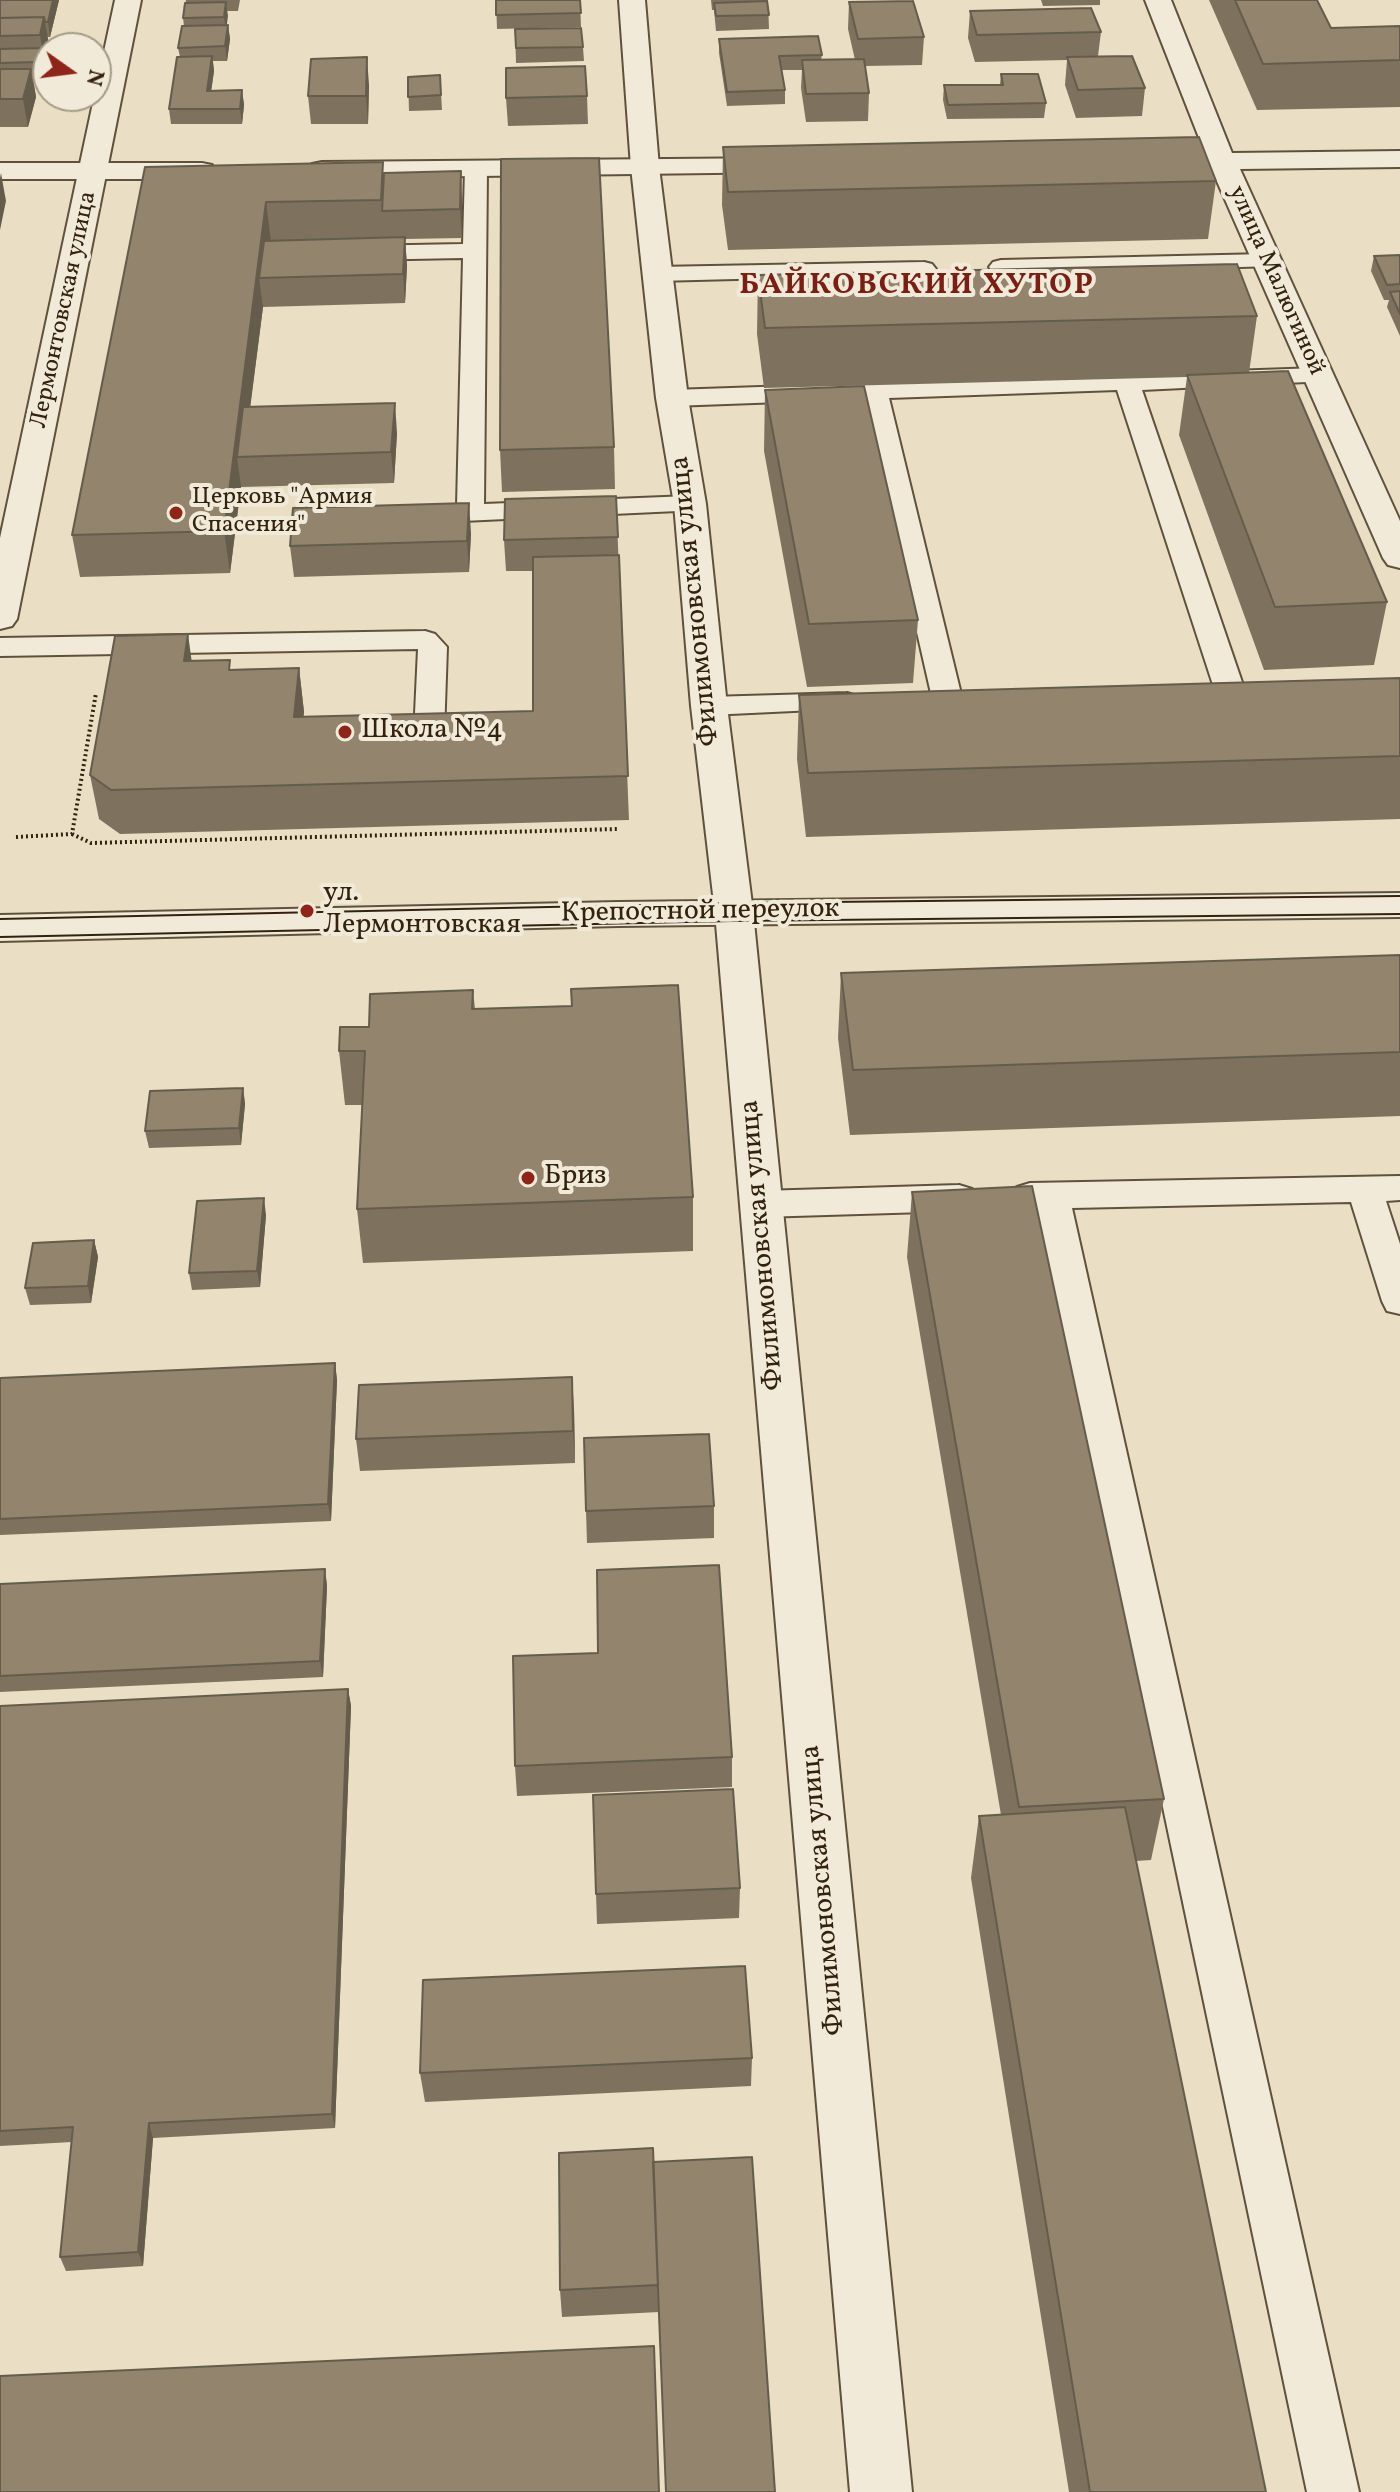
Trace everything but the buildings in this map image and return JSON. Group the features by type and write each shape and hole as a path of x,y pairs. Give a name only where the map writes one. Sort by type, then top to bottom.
{"street":[{"name":"Лермонтовская улица","path":"0,619 95,172 128,0"},
{"name":"Филимоновская улица","path":"632,0 645,167 672,398 690,504 709,706 734,912 881,2492"},
{"name":"улица Малюгиной","path":"1158,0 1222,161 1400,558"},
{"path":"1129,162 1400,159"},
{"path":"301,170 801,166"},
{"path":"0,171 222,171"},
{"name":"Крепостной переулок","path":"0,928 734,912 1400,905"}],"lane":[{"path":"470,513 476,169"},
{"path":"339,254 475,251"},
{"path":"1001,267 1266,261"},
{"path":"657,274 924,269"},
{"path":"672,398 1318,376"},
{"path":"1127,383 1229,688"},
{"path":"875,392 947,698"},
{"path":"392,516 690,504"},
{"path":"0,647 425,640 433,647 429,735"},
{"path":"1197,689 1260,687"},
{"path":"915,699 978,697"},
{"path":"709,706 867,701"},
{"path":"761,1204 1382,1189 1400,1301"},
{"path":"1052,1195 1333,2492"}],"path":[{"path":"72,834 105,645"},
{"path":"16,837 72,834 91,843 617,829"}],"tram line":[{"path":"0,919 732,903 1400,896"},
{"path":"0,937 733,921 1400,914"}],"place":[{"name":"Церковь \"Армия Спасения\"","path":"176,513"},
{"name":"Школа №4","path":"345,732"},
{"name":"ул. Лермонтовская","path":"307,911"},
{"name":"Бриз","path":"528,1178"}],"district":[{"name":"БАЙКОВСКИЙ ХУТОР","path":"917,287"}]}
